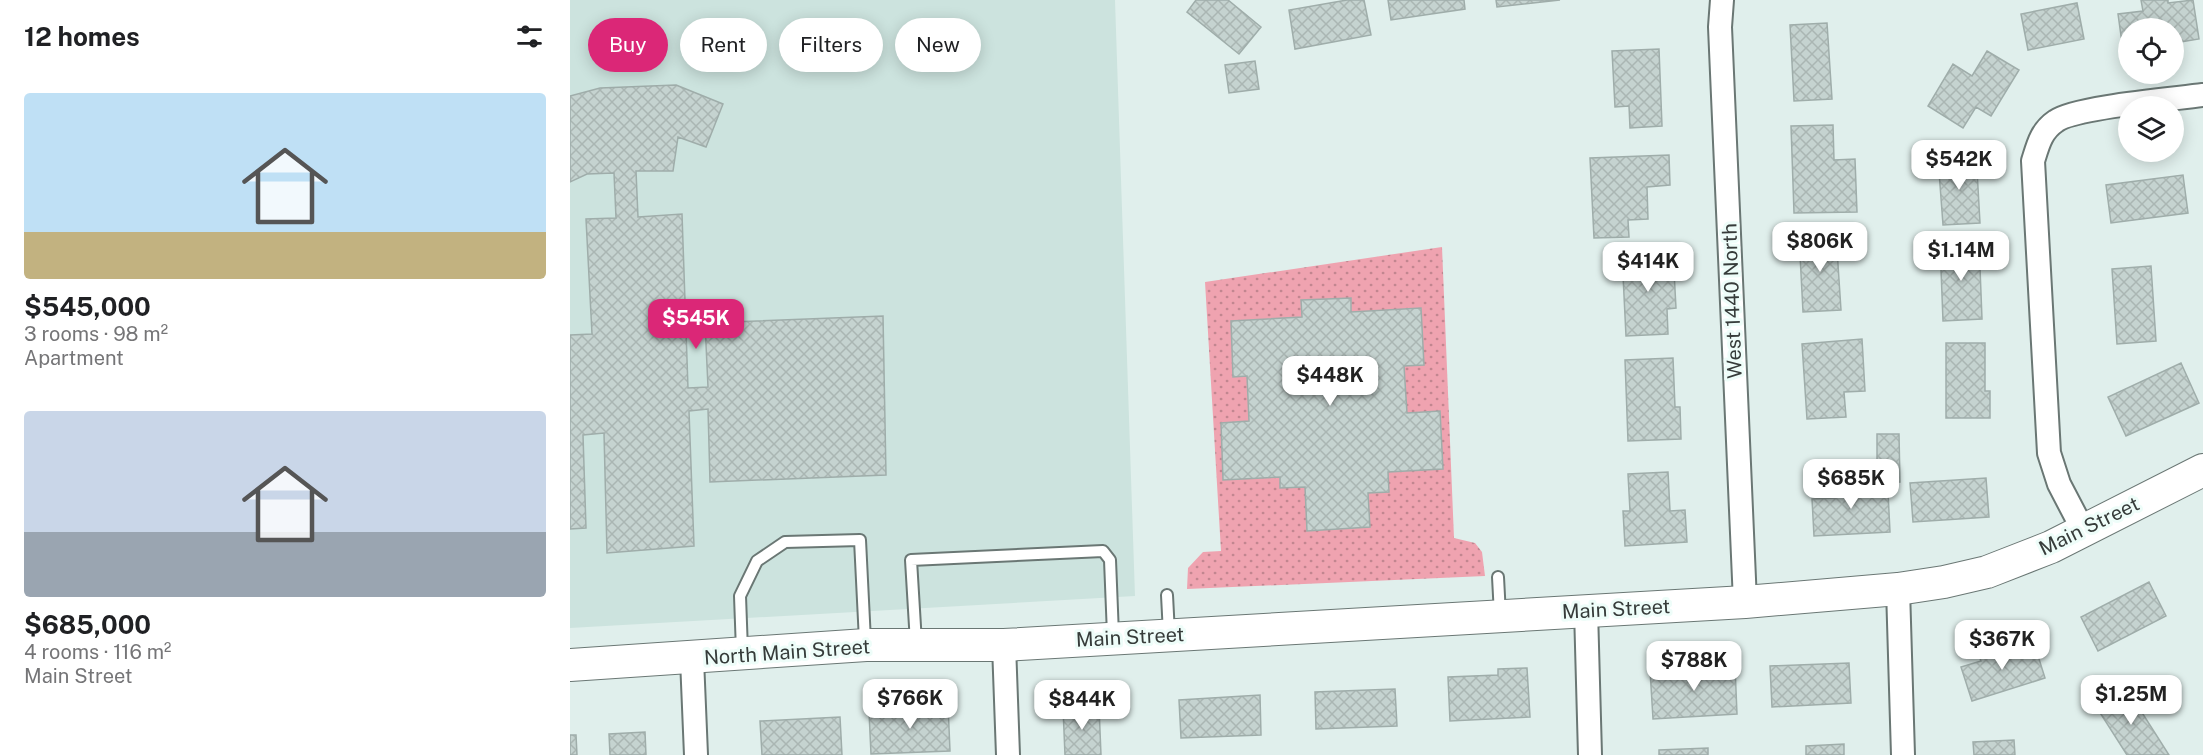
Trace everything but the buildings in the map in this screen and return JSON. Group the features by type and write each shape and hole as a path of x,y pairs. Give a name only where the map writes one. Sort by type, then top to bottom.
{"street":[{"name":"West 1440 North","path":"1722,0 1720,27 1745,602"},
{"path":"2083,530 2059,484 2049,453 2033,161 2040,138 2056,120 2078,113 2203,95"},
{"name":"Main Street","path":"1004,645 1745,602 1898,589 1987,572 2051,547 2203,470"},
{"path":"1898,589 1903,755"},
{"path":"1586,610 1590,755"},
{"name":"North Main Street","path":"570,665 692,659 866,645 1004,645"},
{"path":"1004,645 1008,755"},
{"path":"692,659 696,755"}],"lane":[{"path":"743,654 740,596 757,561 785,542 860,540 866,645"},
{"path":"916,645 911,560 1103,551 1110,560 1113,638"},
{"path":"1498,577 1500,615"},
{"path":"1167,595 1169,635"}],"shaded area":[{"path":"570,0 1115,0 1135,596 570,628"},
{"path":"1442,247 1454,538 1475,543 1482,552 1485,576 1187,589 1188,568 1203,552 1221,551 1205,282"}]}
